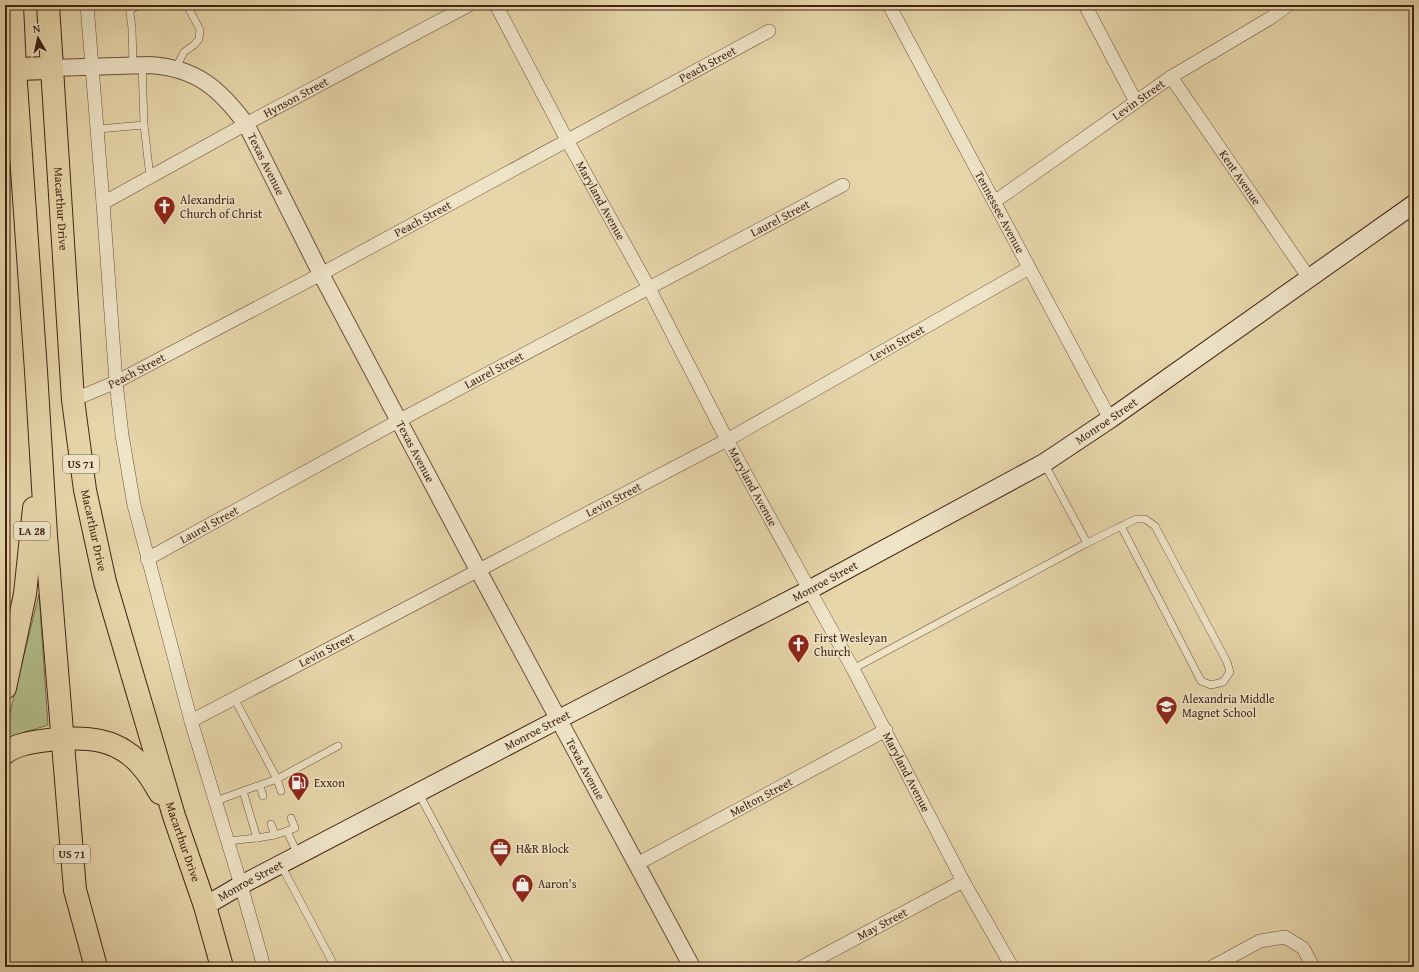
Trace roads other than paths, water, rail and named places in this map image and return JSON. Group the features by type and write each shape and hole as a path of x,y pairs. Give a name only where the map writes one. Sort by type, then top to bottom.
{"highway":[{"name":"US 71","path":"12,5 10,69 36,371 46,536 75,890 96,967"},
{"name":"Macarthur Drive","path":"48,5 73,400 85,490 105,582 174,816 205,906 222,967"},
{"path":"10,69 51,68"},
{"name":"LA 28","path":"5,688 25,594 35,505 36,371"},
{"path":"5,753 8,750 26,744 62,738 103,740 117,746 132,756 145,769 174,816"}],"main road":[{"name":"Monroe Street","path":"205,906 418,792 809,590 1044,464 1414,204"}],"street":[{"path":"87,5 98,129 116,382 122,435 134,505 147,559 191,721 228,841 264,967"},
{"name":"Hynson Street","path":"103,203 246,124 469,5"},
{"name":"Maryland Avenue","path":"496,5 567,140 648,288 727,440 854,669 963,881 1012,967"},
{"name":"Tennessee Avenue","path":"889,5 1110,419"},
{"path":"1085,5 1136,102"},
{"name":"Levin Street","path":"994,202 1171,77 1269,11 1288,5"},
{"name":"Peach Street","path":"73,400 116,382 321,274 769,31"},
{"name":"Texas Avenue","path":"51,68 137,65 166,66 176,68 195,75 212,86 236,111 246,124 321,274 400,420 478,570 692,967"},
{"name":"Kent Avenue","path":"1171,77 1309,278"},
{"name":"Laurel Street","path":"147,559 400,420 843,184"},
{"name":"Levin Street","path":"191,721 727,440 1029,268"},
{"name":"Melton Street","path":"637,864 886,730"},
{"name":"May Street","path":"802,967 963,881"},
{"path":"1212,967 1260,941 1285,937 1303,948 1313,967"}],"lane":[{"path":"139,5 129,8 150,177"},
{"path":"176,68 184,52 194,45 199,39 200,30 187,5"},
{"path":"98,129 144,125"},
{"path":"1044,464 1087,543"},
{"path":"854,669 1087,543 1121,526 1136,519 1145,520 1155,526 1227,662 1230,672 1223,682 1210,685 1201,680 1121,526"},
{"path":"234,698 281,791"},
{"path":"216,801 276,779 338,746"},
{"path":"260,786 263,796"},
{"path":"244,791 257,838"},
{"path":"418,792 511,967"},
{"path":"228,841 275,835 287,831 295,828 291,818"},
{"path":"271,824 275,835"},
{"path":"287,831 298,856"},
{"path":"280,865 335,967"}],"place":[{"name":"Alexandria Church of Christ","path":"165,226"},
{"name":"First Wesleyan Church","path":"798,664"},
{"name":"Alexandria Middle Magnet School","path":"1166,726"},
{"name":"Exxon","path":"299,802"},
{"name":"H&R Block","path":"500,868"},
{"name":"Aaron's","path":"523,904"}]}
